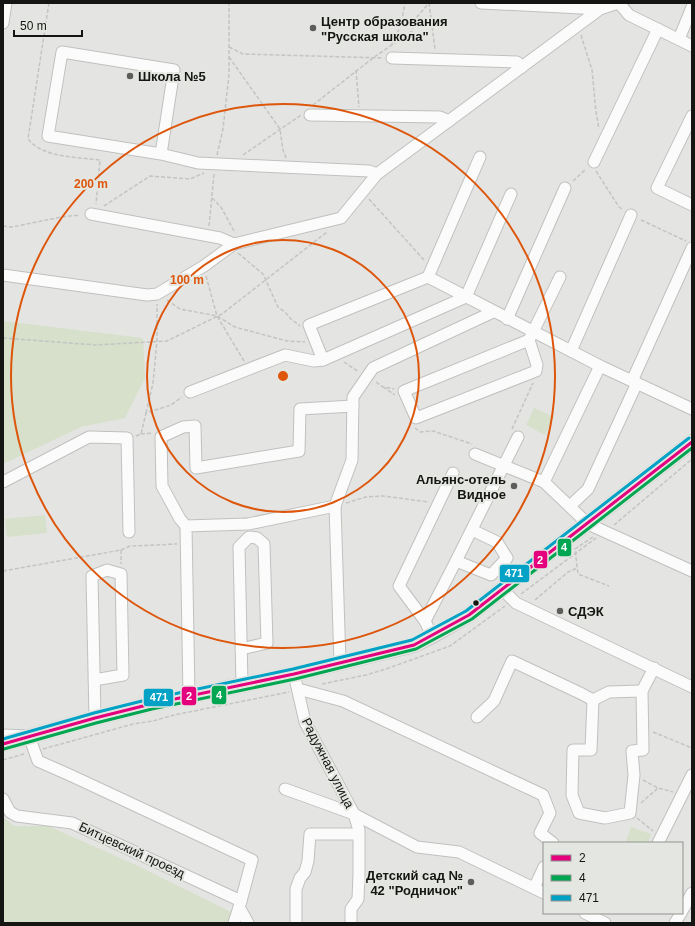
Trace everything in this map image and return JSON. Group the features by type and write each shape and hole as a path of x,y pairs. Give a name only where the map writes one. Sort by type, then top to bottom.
{"main road":[{"path":"3,744 95,718 242,684 294,674 414,645 469,615 590,530 692,442"}],"street":[{"path":"3,24 6,3"},
{"path":"481,3 600,9"},
{"path":"3,274 147,295 157,294 204,266 234,244 341,218 377,174 600,9 618,3 629,15 692,46"},
{"path":"679,39 692,6 686,3"},
{"path":"594,162 658,29"},
{"path":"161,154 174,70 62,52 48,136 161,154 215,166 289,167 370,171 377,174"},
{"path":"392,58 516,62 522,67"},
{"path":"307,112 359,116 440,117 449,121"},
{"path":"692,116 657,188 692,205"},
{"path":"323,360 309,325 430,273 480,157"},
{"path":"507,319 565,188"},
{"path":"190,392 284,355 314,361 323,360 466,297 511,194"},
{"path":"91,214 220,238 234,244"},
{"path":"571,351 631,215"},
{"path":"570,506 588,489 692,248"},
{"path":"430,273 466,297 507,319 532,336 571,351 692,409"},
{"path":"532,336 404,391 416,418 536,371 537,364 532,336 560,277"},
{"path":"340,663 335,506 352,460 353,397 373,368 493,312"},
{"path":"544,482 600,366"},
{"path":"189,696 186,526 180,519 162,486 161,437 183,427 194,426 196,468 298,451 300,408 353,406"},
{"path":"3,482 89,436 127,438 129,532"},
{"path":"425,621 504,465 514,436"},
{"path":"473,449 504,465 544,482 570,506 590,530 692,571"},
{"path":"432,636 425,621 399,586 453,473"},
{"path":"186,526 248,524 335,506"},
{"path":"456,561 491,574 507,558 497,542 472,530"},
{"path":"241,649 267,643 264,544 257,538 249,537 239,547 241,649 242,684"},
{"path":"94,680 123,675 121,574 106,570 92,576 94,680 95,718"},
{"path":"503,590 516,603 660,668 692,687"},
{"path":"478,717 494,701 512,661 593,700"},
{"path":"593,700 591,750 573,750 572,796 579,813 604,818 630,813 634,775 632,750 642,750 642,691 660,668"},
{"name":"Радужная улица","path":"294,674 305,722 354,814 417,847 460,852 543,892"},
{"path":"298,689 343,701 543,795 550,813 540,833 552,842"},
{"path":"593,700 609,692 642,691"},
{"path":"3,735 29,736 38,761 252,860 234,923"},
{"path":"660,840 692,775"},
{"path":"286,789 354,814 359,830 358,899 351,909 351,923"},
{"name":"Битцевский проезд","path":"3,799 10,812 17,816 72,823 240,904"},
{"path":"296,923 296,889 300,878 305,872 308,860 310,834 358,834"},
{"path":"534,888 543,869"},
{"path":"683,907 688,894"},
{"path":"240,904 248,923"},
{"path":"587,914 605,923"},
{"path":"675,923 680,914"}],"path":[{"path":"209,236 215,166 223,129 229,74 230,3"},
{"path":"391,46 401,25 405,3"},
{"path":"241,156 307,112 356,70 412,32 418,17 429,3"},
{"path":"429,3 437,59"},
{"path":"578,25 592,70 596,112 602,146"},
{"path":"229,47 243,54 392,58"},
{"path":"229,57 280,129 283,150 289,167"},
{"path":"356,70 359,116"},
{"path":"565,188 594,162"},
{"path":"3,226 12,227 61,217 91,214 150,176 190,179 215,166"},
{"path":"363,191 430,273"},
{"path":"212,197 221,207 237,237 234,244 239,255 246,258 263,274 278,307 300,326 312,332"},
{"path":"3,338 96,344 167,341 222,314 327,232"},
{"path":"204,266 217,316 249,369"},
{"path":"141,434 153,383 157,341 157,294"},
{"path":"157,294 180,308 217,316 235,327 287,341 302,341 318,345"},
{"path":"514,436 536,377 536,371"},
{"path":"383,387 400,398"},
{"path":"146,413 171,405 190,392"},
{"path":"414,428 420,432 433,431 473,449"},
{"path":"127,438 141,434 153,433"},
{"path":"335,506 366,497 383,496 439,503"},
{"path":"590,530 575,549 578,574 609,586"},
{"path":"3,571 121,550 130,546 187,543"},
{"path":"121,550 121,574"},
{"path":"526,608 568,572 578,568"},
{"path":"642,728 692,748"},
{"path":"634,775 658,788 682,795"},
{"path":"658,788 630,813 660,840"}],"green space":[{"path":"3,321 143,338 145,378 125,418 81,427 3,464"},
{"path":"534,408 554,417 545,435 526,425"},
{"path":"45,515 47,533 7,537 5,519"},
{"path":"3,817 14,826 48,826 136,865 233,913 229,923 3,923"},
{"path":"631,827 651,834 648,842 625,842"}],"transit line":[{"name":"471","path":"3,739 150,699 293,669 412,640 466,611 689,438"},
{"name":"2","path":"3,744 151,704 294,674 414,645 469,615 692,442"},
{"name":"4","path":"4,749 152,709 295,679 416,649 472,619 692,448"}],"place":[{"name":"Центр образования \"Русская школа\"","path":"313,28"},
{"name":"Школа №5","path":"130,76"},
{"name":"Альянс-отель Видное","path":"514,486"},
{"name":"СДЭК","path":"560,611"},
{"name":"Детский сад № 42 \"Родничок\"","path":"471,882"}]}
